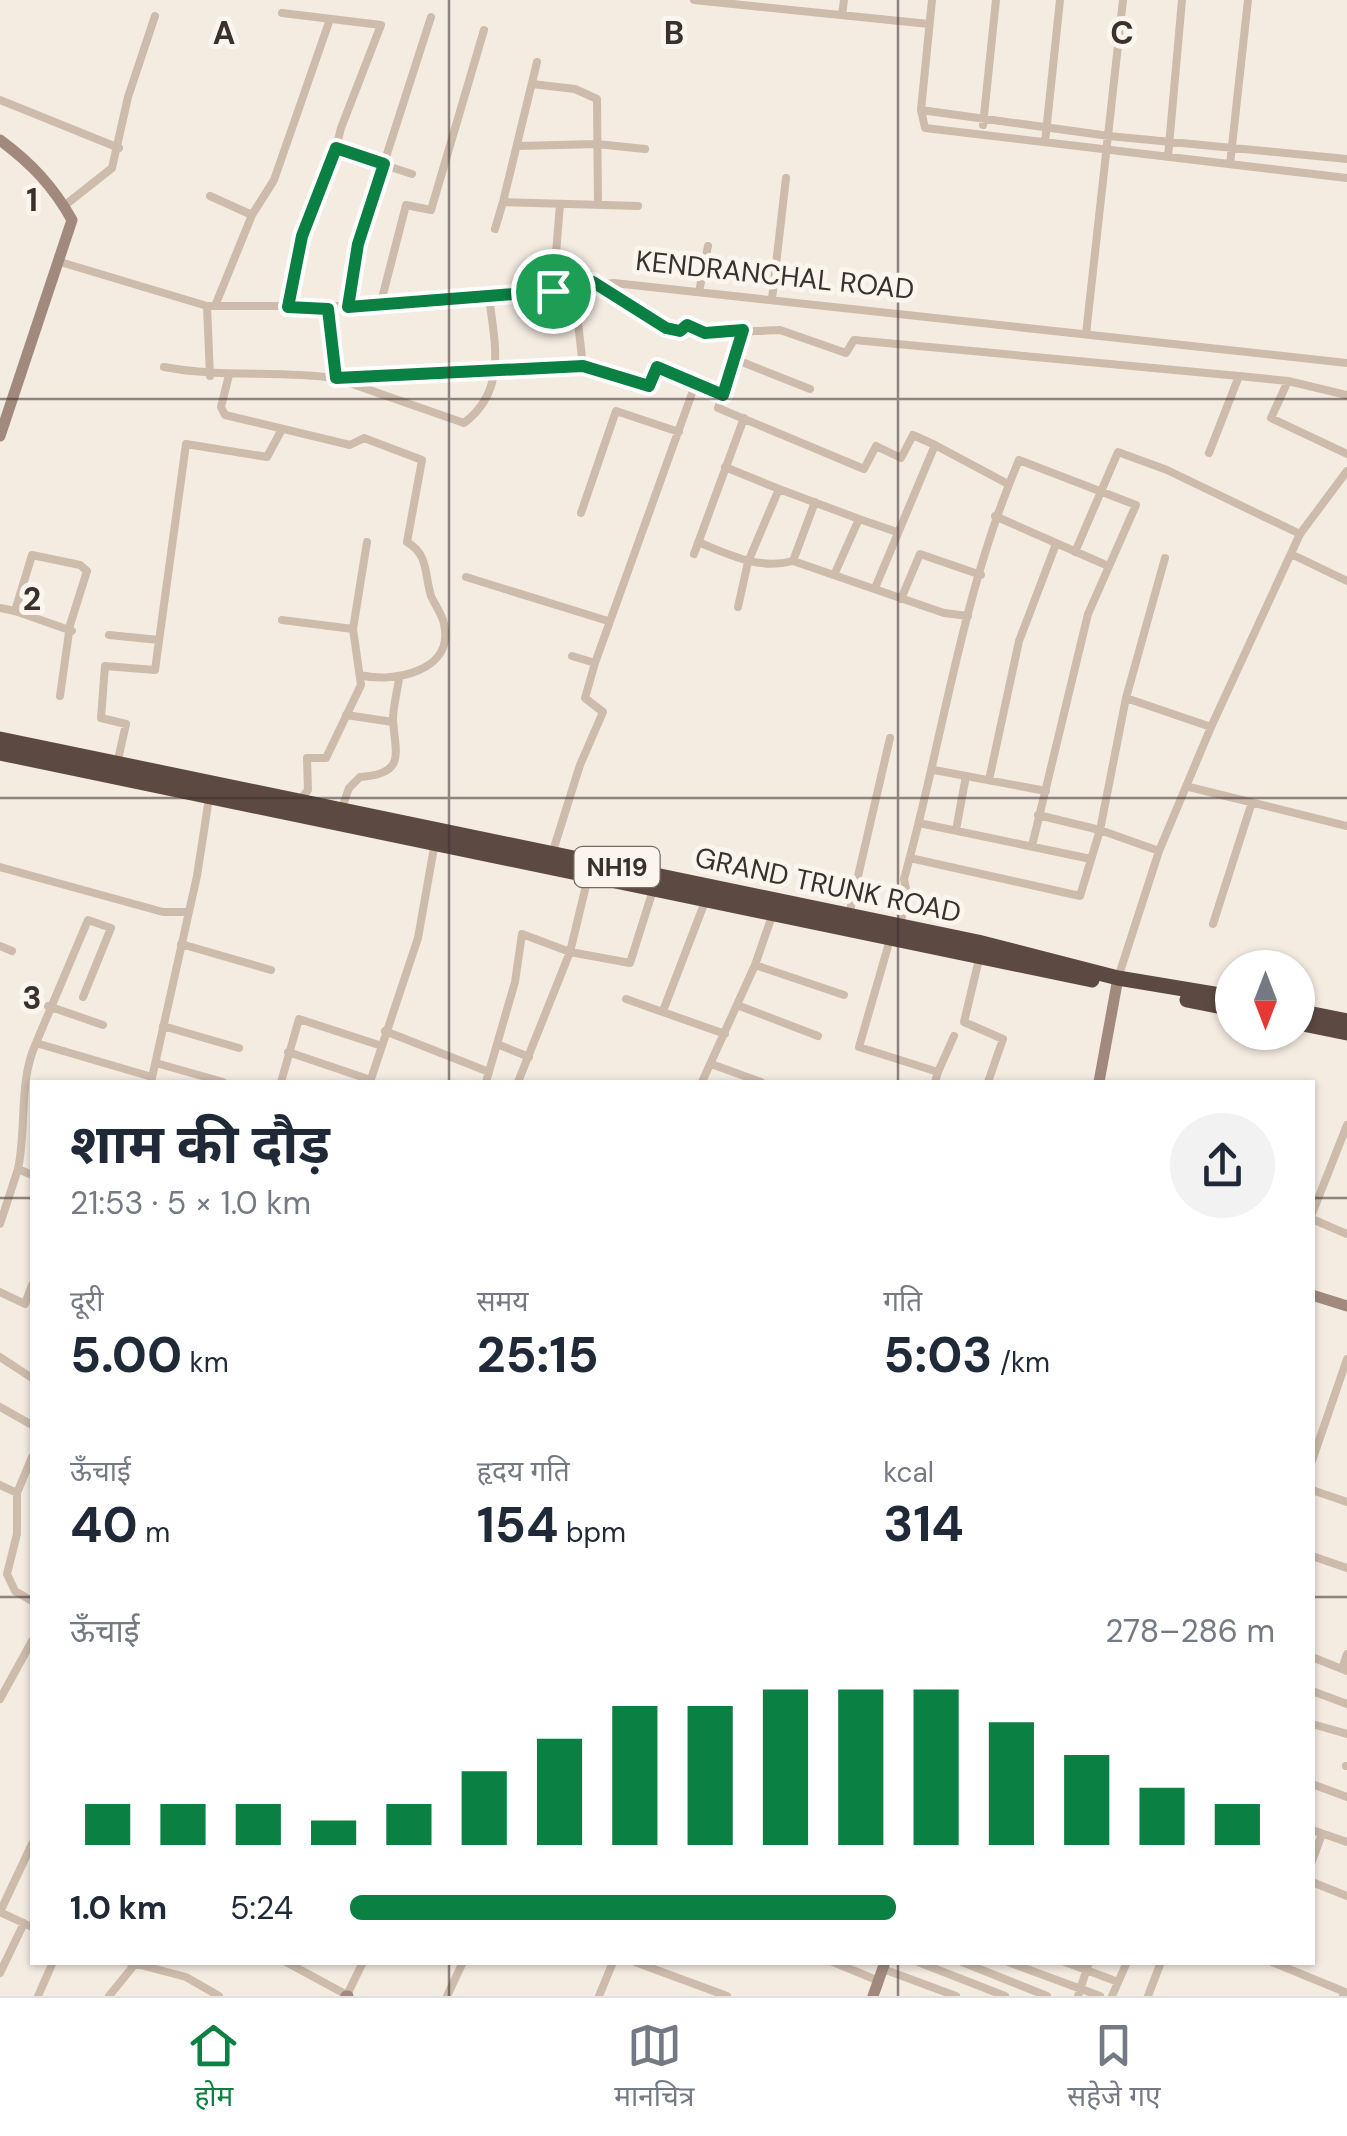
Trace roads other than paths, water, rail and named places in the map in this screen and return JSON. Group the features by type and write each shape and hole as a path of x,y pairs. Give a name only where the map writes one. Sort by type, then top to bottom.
{"highway":[{"name":"GRAND TRUNK ROAD","path":"0,739 296,801 435,842 773,911 1052,958 1119,982 1215,1005"},
{"name":"GRAND TRUNK ROAD","path":"0,753 209,796 552,854 850,914 980,956 1215,996"},
{"path":"1315,1015 1347,1022"},
{"path":"1315,1026 1347,1033"}],"street":[{"path":"694,0 929,24"},
{"path":"842,15 844,0"},
{"path":"932,0 920,110 925,128 1347,178"},
{"path":"982,135 996,0"},
{"path":"1045,142 1060,0"},
{"path":"1086,334 1123,0"},
{"path":"1168,157 1182,0"},
{"path":"1230,164 1248,0"},
{"path":"282,13 329,22 380,25 302,236 288,307"},
{"path":"64,206 112,168 128,97 155,16"},
{"path":"348,307 358,244 430,17"},
{"path":"210,376 211,306 252,214 274,180 329,22"},
{"path":"380,306 406,205 431,210 484,30"},
{"path":"495,229 536,62"},
{"path":"532,84 575,88 597,99 598,205"},
{"path":"0,100 119,148"},
{"path":"920,110 1109,136 1347,159"},
{"path":"0,140 30,162 72,220 0,436"},
{"path":"518,146 597,144 646,148"},
{"path":"336,148 412,174"},
{"path":"1294,172 1296,154"},
{"path":"772,299 786,178"},
{"path":"210,196 252,214"},
{"path":"503,202 638,206"},
{"path":"553,291 560,204"},
{"path":"699,292 708,246"},
{"name":"KENDRANCHAL ROAD","path":"57,261 211,306 380,306 553,291 593,282 1347,362"},
{"path":"593,282 666,328 680,331 687,325 705,333 743,330 799,334 846,353 854,340 1288,381 1347,394"},
{"path":"574,288 583,366"},
{"path":"164,367 210,376 302,373 336,378 464,423 487,397 498,367 488,298"},
{"path":"328,309 336,378"},
{"path":"743,330 737,360 718,408 864,469 876,446 901,458 913,434 1008,484"},
{"path":"737,360 810,389"},
{"path":"336,378 498,367 583,366 649,386 657,367 723,395"},
{"path":"229,375 221,407 225,415 281,432 350,445 364,438 422,460 407,542 420,550 425,560 431,595 445,626 443,642 419,672 399,679 360,675"},
{"path":"1209,453 1238,376"},
{"path":"1288,381 1271,418 1347,454"},
{"path":"552,854 580,765 603,712 584,698 608,622 659,496 696,385"},
{"path":"581,513 616,410 679,432"},
{"path":"694,554 744,418"},
{"path":"117,764 126,724 101,718 105,666 155,670 186,444 267,457 281,432"},
{"path":"875,588 935,445"},
{"path":"1075,552 1118,452 1167,470 1300,534"},
{"path":"938,1072 859,1047 895,931 934,770 954,655 981,575 995,516 1018,460 1136,505 1088,614 1032,846"},
{"path":"725,466 897,532"},
{"path":"1100,1080 1119,982 1159,852 1211,727 1300,534 1347,471"},
{"path":"738,607 748,562 779,488"},
{"path":"793,561 815,502"},
{"path":"995,516 1106,566"},
{"path":"834,574 859,518"},
{"path":"296,801 304,800 308,790 307,758 326,758 360,675 353,630 367,542"},
{"path":"698,542 748,562 775,566 793,561 944,614 968,616"},
{"path":"989,780 1019,641 1056,544"},
{"path":"901,599 920,554 981,575"},
{"path":"1291,554 1347,581"},
{"path":"15,611 32,555 80,565 87,571 60,696"},
{"path":"910,858 1080,896 1100,830 1126,698 1165,558"},
{"path":"466,577 608,622"},
{"path":"0,608 72,632"},
{"path":"282,620 353,630"},
{"path":"109,635 159,640"},
{"path":"572,656 595,663"},
{"path":"339,816 349,788 360,777 380,776 393,764 400,741 393,722 399,679"},
{"path":"1126,698 1211,727"},
{"path":"346,715 393,722"},
{"path":"850,914 890,738"},
{"path":"934,770 1046,792"},
{"path":"956,830 966,776"},
{"path":"1188,787 1347,826"},
{"path":"36,1043 151,1080 209,796"},
{"path":"1213,924 1252,802"},
{"path":"1038,816 1100,830 1159,852"},
{"path":"919,823 1091,859"},
{"path":"370,1080 418,938 435,842"},
{"path":"0,867 163,912 188,912"},
{"path":"519,1080 570,952 589,874"},
{"path":"487,1080 515,982 522,934 570,952 630,963 654,887"},
{"path":"664,1011 707,897"},
{"path":"703,1080 755,965 773,911"},
{"path":"0,1224 3,1202 18,1170 26,1132 24,1069 88,920 111,928 83,996"},
{"path":"181,944 271,970"},
{"path":"0,946 12,951"},
{"path":"980,956 964,1022 1003,1040 989,1080"},
{"path":"755,965 844,995"},
{"path":"626,999 724,1034"},
{"path":"737,1005 818,1036"},
{"path":"48,1006 102,1025"},
{"path":"281,1080 299,1019 382,1046"},
{"path":"163,1026 239,1048"},
{"path":"385,1031 489,1072"},
{"path":"935,1080 954,1036"},
{"path":"497,1044 528,1056"},
{"path":"288,1052 367,1080"},
{"path":"156,1063 216,1080"},
{"path":"711,1064 755,1080"},
{"path":"1315,1210 1344,1143 1347,1125"},
{"path":"18,1170 30,1174"},
{"path":"1315,1218 1346,1231"},
{"path":"0,1292 25,1304 30,1291"},
{"path":"1315,1296 1347,1306"},
{"path":"0,1357 30,1377"},
{"path":"1315,1454 1342,1387 1347,1359"},
{"path":"0,1406 30,1425"},
{"path":"30,1462 17,1493 17,1534 7,1574 15,1591 30,1601"},
{"path":"0,1485 17,1493"},
{"path":"1315,1491 1347,1502"},
{"path":"1315,1557 1347,1568"},
{"path":"0,1699 30,1644"},
{"path":"1315,1659 1344,1670 1347,1654"},
{"path":"1315,1692 1347,1704"},
{"path":"1315,1725 1347,1734"},
{"path":"1315,1785 1347,1797"},
{"path":"1317,1832 1347,1842"},
{"path":"0,1972 28,1925 0,1912 30,1848"},
{"path":"1315,1883 1347,1896"},
{"path":"38,1996 52,1965"},
{"path":"110,1996 131,1965"},
{"path":"291,1965 347,1996 361,1965"},
{"path":"447,1996 462,1965"},
{"path":"599,1996 613,1965"},
{"path":"644,1965 727,1996"},
{"path":"849,1965 882,1971 955,1996 963,1965"},
{"path":"926,1965 1005,1996"},
{"path":"969,1965 1047,1996"},
{"path":"1015,1965 1080,1993 1100,1996"},
{"path":"1112,1996 1125,1965"},
{"path":"1148,1996 1160,1965"},
{"path":"1279,1965 1346,1992 1344,1996"},
{"path":"154,1967 219,1996"},
{"path":"1080,1993 1088,1967 1118,1982"},
{"path":"873,1996 882,1971"}]}
